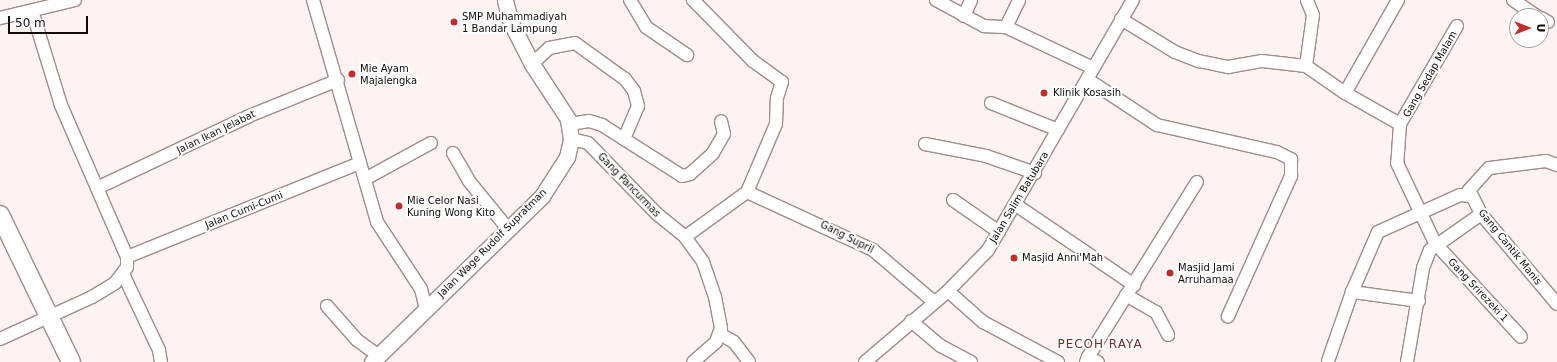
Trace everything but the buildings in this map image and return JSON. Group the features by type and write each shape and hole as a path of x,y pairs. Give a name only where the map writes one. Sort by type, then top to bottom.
{"highway":[{"path":"0,215 71,362"}],"main road":[{"name":"Jalan Wage Rudolf Supratman","path":"375,359 508,229 557,177 571,139 570,124 532,64 511,23 506,0"}],"street":[{"path":"0,18 75,0"},
{"path":"312,0 338,80 360,163 383,235 421,289 426,309"},
{"path":"630,0 646,27 687,55"},
{"path":"686,237 747,192 776,124 777,98 782,82 753,61 693,0"},
{"path":"936,0 984,26 1006,28 1093,68"},
{"path":"964,16 972,0"},
{"path":"1006,28 1020,0"},
{"name":"Jalan Salim Batubara","path":"869,361 911,321 948,291 988,250 1016,206 1133,0"},
{"path":"1306,66 1312,15 1307,0"},
{"path":"1344,93 1398,0"},
{"path":"1513,0 1525,8"},
{"path":"32,11 61,105 127,257 124,276 159,350 161,362"},
{"name":"Gang Sedap Malam","path":"1121,19 1174,52 1199,61 1228,67 1262,61 1306,66 1344,93 1400,124 1457,26"},
{"path":"532,64 549,48 575,43 634,91 638,106 624,139"},
{"path":"1087,79 1157,125 1277,152 1291,159 1291,176 1228,316"},
{"name":"Jalan Ikan Jelabat","path":"97,188 248,116 338,80"},
{"path":"991,103 1058,130"},
{"path":"570,124 589,121 624,139 676,175 686,176 721,141 724,134 721,120"},
{"name":"Gang Srirezeki 1","path":"1400,124 1398,167 1435,243 1521,337"},
{"name":"Gang Pancurmas","path":"571,139 588,143 657,214 686,237 708,273 720,327"},
{"path":"365,178 431,143"},
{"path":"925,144 986,156 1034,173"},
{"path":"452,153 469,181 508,229"},
{"path":"1328,361 1352,292 1378,232 1419,212 1460,195 1471,196 1471,186 1489,168 1546,161 1557,165"},
{"name":"Jalan Cumi-Cumi","path":"127,257 360,163"},
{"path":"1091,360 1126,295 1134,285 1197,182"},
{"name":"Gang Supril","path":"747,192 837,231 886,259 934,302"},
{"name":"Gang Cantik Manis","path":"1471,196 1481,214 1557,304"},
{"path":"953,200 999,232"},
{"path":"1016,206 1134,285"},
{"path":"1407,362 1419,301 1423,268 1435,243 1481,214"},
{"path":"0,339 92,297 124,276"},
{"path":"948,291 983,322 1058,362"},
{"path":"1352,292 1419,301"},
{"path":"1126,295 1156,312 1168,335"},
{"path":"327,306 375,359"},
{"path":"911,321 941,346 971,362"},
{"path":"693,362 716,342 720,327"},
{"path":"720,327 734,342 749,362"}],"place":[{"name":"SMP Muhammadiyah 1 Bandar Lampung","path":"454,22"},
{"name":"Mie Ayam Majalengka","path":"352,74"},
{"name":"Klinik Kosasih","path":"1044,93"},
{"name":"Mie Celor Nasi Kuning Wong Kito","path":"399,206"},
{"name":"Masjid Anni'Mah","path":"1014,258"},
{"name":"Masjid Jami Arruhamaa","path":"1170,273"}],"district":[{"name":"PECOH RAYA","path":"1100,345"}]}
